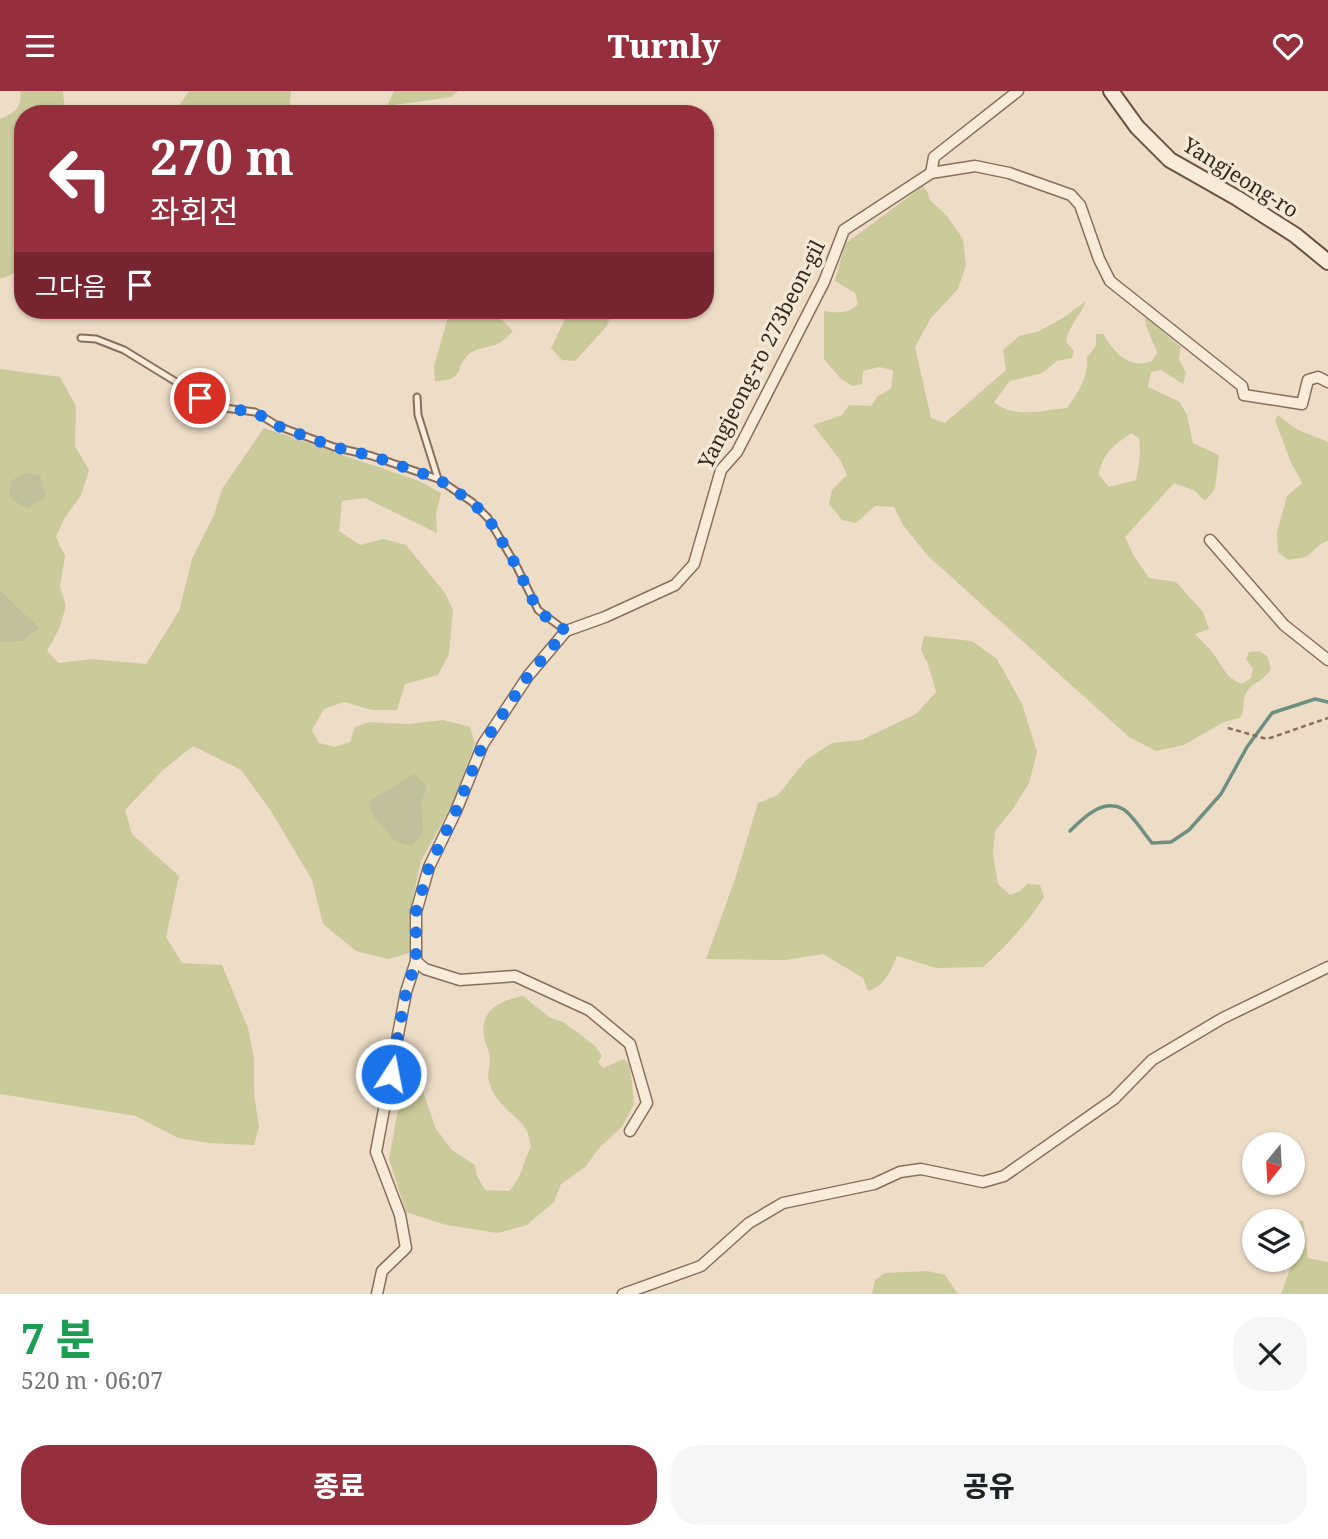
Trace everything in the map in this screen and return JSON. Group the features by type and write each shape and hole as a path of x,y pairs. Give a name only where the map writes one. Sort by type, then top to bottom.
{"main road":[{"name":"Yangjeong-ro","path":"1111,91 1137,127 1170,160 1295,235 1328,262"}],"street":[{"name":"Yangjeong-ro 273beon-gil","path":"566,631 605,617 675,585 694,565 721,470 737,452 824,282 844,230 931,173 934,157 1018,91"},
{"path":"931,173 975,166 1009,173 1071,195 1080,205 1099,259 1110,281 1242,386 1244,395 1302,404 1308,380 1318,377 1328,382"},
{"path":"1210,540 1284,625 1328,660"},
{"path":"377,1294 382,1271 406,1248 400,1215 376,1153 406,992 416,961 416,912 429,867 456,811 483,744 528,676 566,631"},
{"path":"416,961 425,969 460,980 516,976 589,1010 630,1044 647,1103 630,1131"},
{"path":"623,1294 701,1266 749,1223 783,1203 874,1184 900,1172 921,1169 983,1182 1004,1176 1114,1099 1152,1060 1223,1018 1328,967"}],"lane":[{"path":"81,338 96,339 124,350 216,407 255,412 278,426 334,447 372,456 438,479 472,502 488,518 517,567 538,611 566,631"},
{"path":"417,397 418,415 438,479"}],"path":[{"path":"1228,728 1267,739 1328,718"}],"green space":[{"path":"20,91 63,91 64,105 19,105"},
{"path":"189,91 291,91 290,105 180,105"},
{"path":"394,91 458,91 451,97 387,105"},
{"path":"14,110 14,274 0,279 0,119"},
{"path":"923,186 930,200 946,215 963,239 966,265 958,289 931,318 915,347 931,418 945,423 1006,370 1003,350 1019,336 1037,332 1086,301 1067,337 1066,342 1074,351 1072,358 1057,361 1042,373 1010,381 994,402 1019,412 1067,408 1084,378 1087,357 1096,346 1096,334 1103,334 1117,353 1129,361 1152,361 1157,352 1145,317 1181,347 1179,359 1186,373 1183,384 1161,370 1151,372 1148,387 1180,402 1187,415 1193,443 1219,455 1215,489 1205,501 1195,491 1174,483 1125,537 1149,578 1176,582 1203,612 1209,629 1195,634 1231,678 1242,684 1251,678 1253,669 1246,659 1249,652 1259,651 1268,657 1271,669 1246,693 1240,718 1224,722 1184,745 1156,751 1129,737 928,556 903,525 894,507 875,506 856,523 842,520 829,504 832,490 847,475 840,460 813,425 842,415 849,405 871,406 878,396 891,389 893,370 879,367 863,371 862,384 853,386 841,379 824,359 824,311 842,312 858,304 855,293 835,281 845,244","holes":["1131,433 1139,438 1136,480 1109,487 1099,475 1106,455"]},
{"path":"447,319 501,319 513,331 497,344 471,353 452,378 435,381 434,366"},
{"path":"562,319 610,319 607,326 575,361 562,360 551,348 564,321"},
{"path":"0,369 60,377 76,406 75,446 89,470 81,495 64,519 56,537 65,556 60,587 66,606 59,629 47,651 59,663 91,659 146,664 179,611 192,559 214,515 222,489 264,428 419,481 441,493 436,514 437,533 365,498 342,501 339,531 360,545 383,539 406,545 445,593 453,610 449,654 438,675 405,684 397,710 372,710 344,702 324,709 312,730 319,743 335,747 350,742 355,727 369,722 408,724 443,720 470,727 475,743 453,803 421,861 409,916 409,953 388,959 356,951 323,924 312,880 271,811 241,770 193,746 163,770 125,810 132,834 179,876 166,937 182,963 222,965 248,1028 254,1058 254,1094 259,1127 254,1145 209,1143 178,1138 136,1116 0,1094 0,643 23,641 40,628 0,590"},
{"path":"1278,415 1296,429 1328,442 1328,541 1306,557 1288,560 1278,552 1277,532 1287,496 1302,483 1275,420"},
{"path":"24,473 40,475 46,497 27,509 9,497 11,481"},
{"path":"0,590 40,628 23,641 0,643"},
{"path":"924,636 972,641 997,659 1022,704 1037,752 1029,783 995,831 993,855 998,884 1010,895 1027,884 1040,885 1044,897 1016,934 983,967 936,968 897,956 883,982 868,991 863,978 823,954 785,960 706,959 735,879 758,803 778,795 806,760 832,743 861,740 916,714 936,692 921,650"},
{"path":"414,774 427,785 421,804 423,832 412,846 396,842 374,817 368,802"},
{"path":"523,996 549,1017 563,1022 595,1046 602,1056 598,1062 603,1068 624,1059 630,1065 634,1104 622,1127 601,1146 585,1167 561,1184 554,1202 527,1225 498,1233 446,1225 406,1212 389,1159 411,1060 424,1066 422,1089 436,1129 452,1150 475,1165 477,1176 485,1190 509,1191 517,1180 531,1147 527,1131 492,1090 488,1077 490,1055 483,1028 493,1008 506,1000"},
{"path":"1305,1235 1308,1258 1328,1262 1328,1294 1281,1294 1289,1272 1305,1272"},
{"path":"927,1271 945,1275 958,1294 872,1294 875,1280 885,1273"}],"waterway":[{"path":"1070,831 1094,811 1116,806 1130,815 1152,843 1171,842 1189,830 1221,794 1247,747 1272,713 1315,699 1328,702"}],"route":[{"path":"200,398 216,407 255,412 278,426 334,447 372,456 438,479 472,502 488,518 517,567 538,611 566,631 528,676 483,744 456,811 429,867 416,912 416,961 406,992 391,1074"}]}
